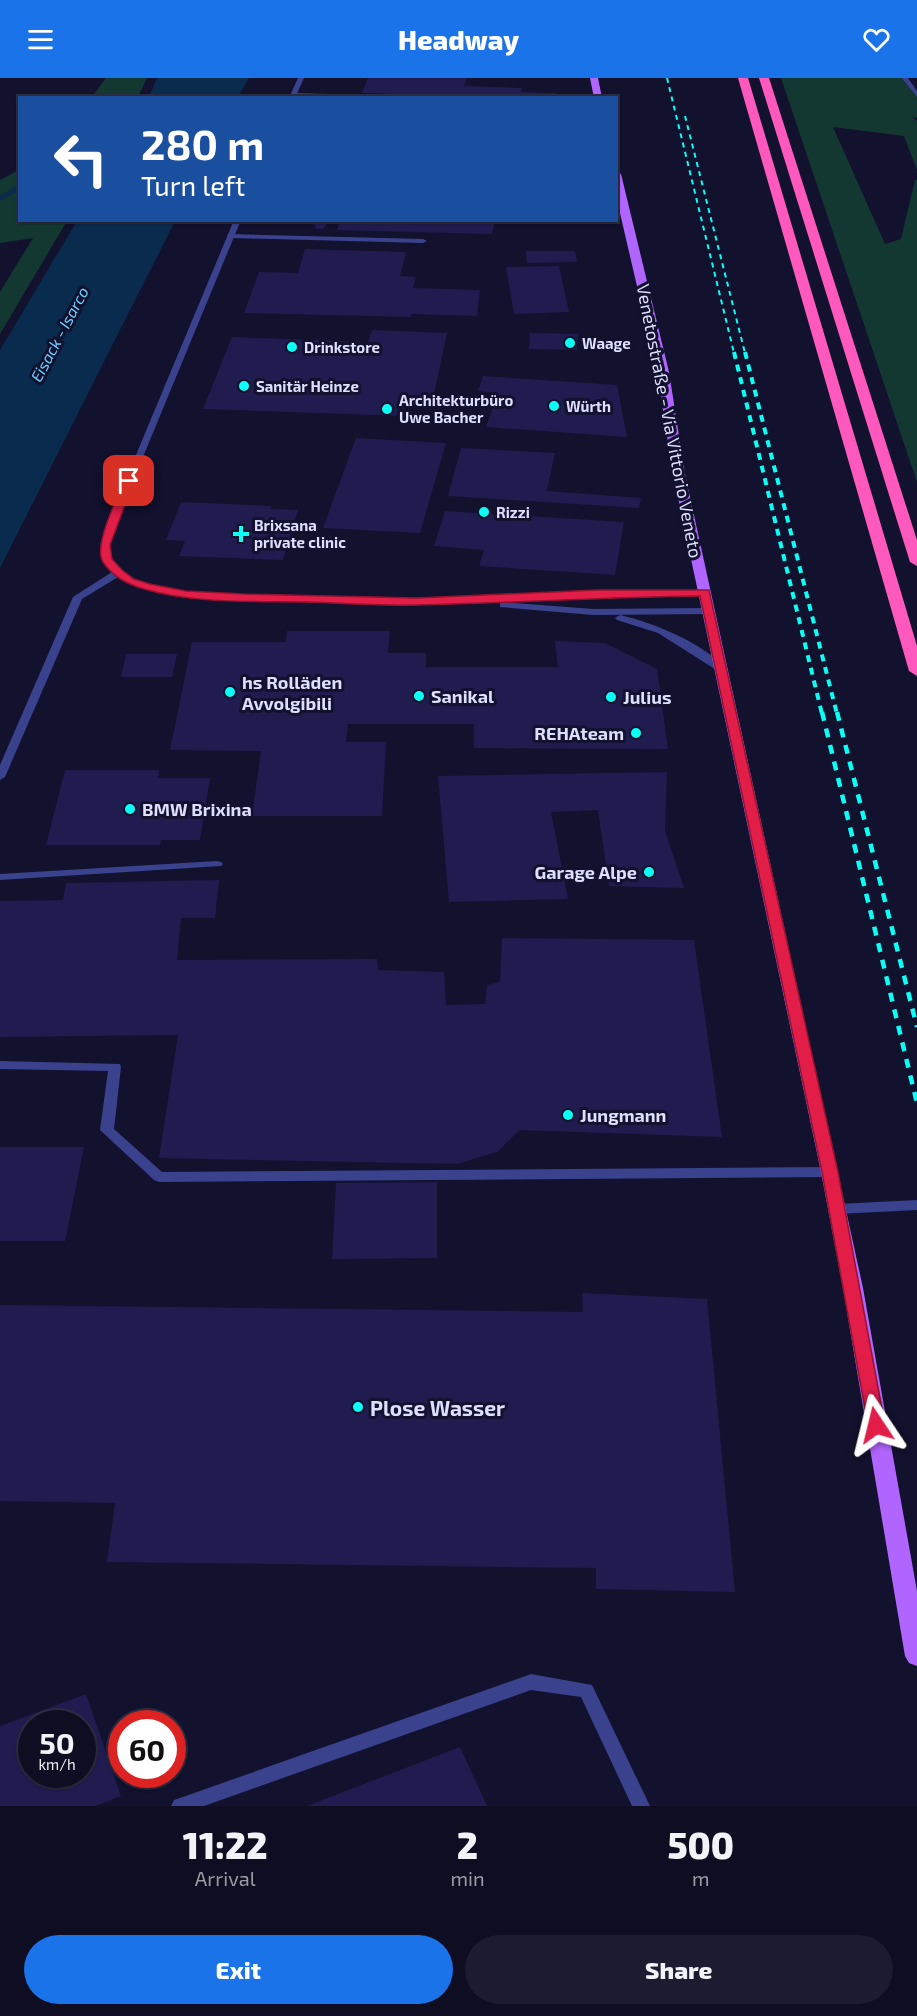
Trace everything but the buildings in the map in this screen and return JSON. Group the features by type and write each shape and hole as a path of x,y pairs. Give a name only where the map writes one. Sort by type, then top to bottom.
{"highway":[{"path":"743,78 917,671"},
{"path":"764,78 917,562"}],"main road":[{"path":"594,78 598,96"},
{"name":"Venetostraße - Via Vittorio Veneto","path":"618,182 663,372 680,474 830,1172 917,1656"}],"street":[{"path":"292,96 301,78"},
{"path":"905,78 917,95"},
{"path":"237,222 122,498 105,545 107,560 118,573 130,581 148,587 186,594 244,598 457,601 596,594 705,593"},
{"path":"231,236 423,241"},
{"path":"0,777 78,597 118,573"},
{"path":"457,601 593,612 709,611"},
{"path":"593,612 638,621 668,632 722,669"},
{"path":"0,877 217,864"},
{"path":"0,1065 115,1067 107,1130 159,1177 830,1172"},
{"path":"837,1209 917,1205"},
{"path":"180,1806 531,1682 586,1690 642,1806"}],"green space":[{"path":"106,78 147,78 138,96 93,96"},
{"path":"781,78 903,78 917,97 917,118 912,117 917,121 917,170 904,136 833,127 885,244 901,239 915,180 917,180 917,482"},
{"path":"18,171 18,222 66,222 0,334 0,292 33,238 0,243 0,180"}],"water":[{"path":"157,78 249,78 239,96 149,96"},
{"name":"Eisack - Isarco","path":"76,222 174,222 0,568 0,350"}],"waterway":[{"path":"0,198 18,188"}],"railway":[{"path":"667,78 734,353"},
{"path":"685,116 745,353"},
{"path":"734,352 822,714"},
{"path":"745,352 837,714"},
{"path":"822,712 917,1103"},
{"path":"837,712 917,1027"}],"place":[{"name":"Waage","path":"570,343"},
{"name":"Drinkstore","path":"292,347"},
{"name":"Sanitär Heinze","path":"244,386"},
{"name":"Würth","path":"554,406"},
{"name":"Architekturbüro Uwe Bacher","path":"387,409"},
{"name":"Rizzi","path":"484,512"},
{"name":"Brixsana private clinic","path":"241,534"},
{"name":"hs Rolläden Avvolgibili","path":"230,692"},
{"name":"Sanikal","path":"419,696"},
{"name":"Julius","path":"611,697"},
{"name":"REHAteam","path":"636,733"},
{"name":"BMW Brixina","path":"130,809"},
{"name":"Garage Alpe","path":"649,872"},
{"name":"Jungmann","path":"568,1115"},
{"name":"Plose Wasser","path":"358,1407"}],"route":[{"path":"129,481 105,545 107,560 118,573 130,581 148,587 186,594 244,598 417,602 596,594 705,593 759,834 830,1172 853,1288 876,1425"}]}
